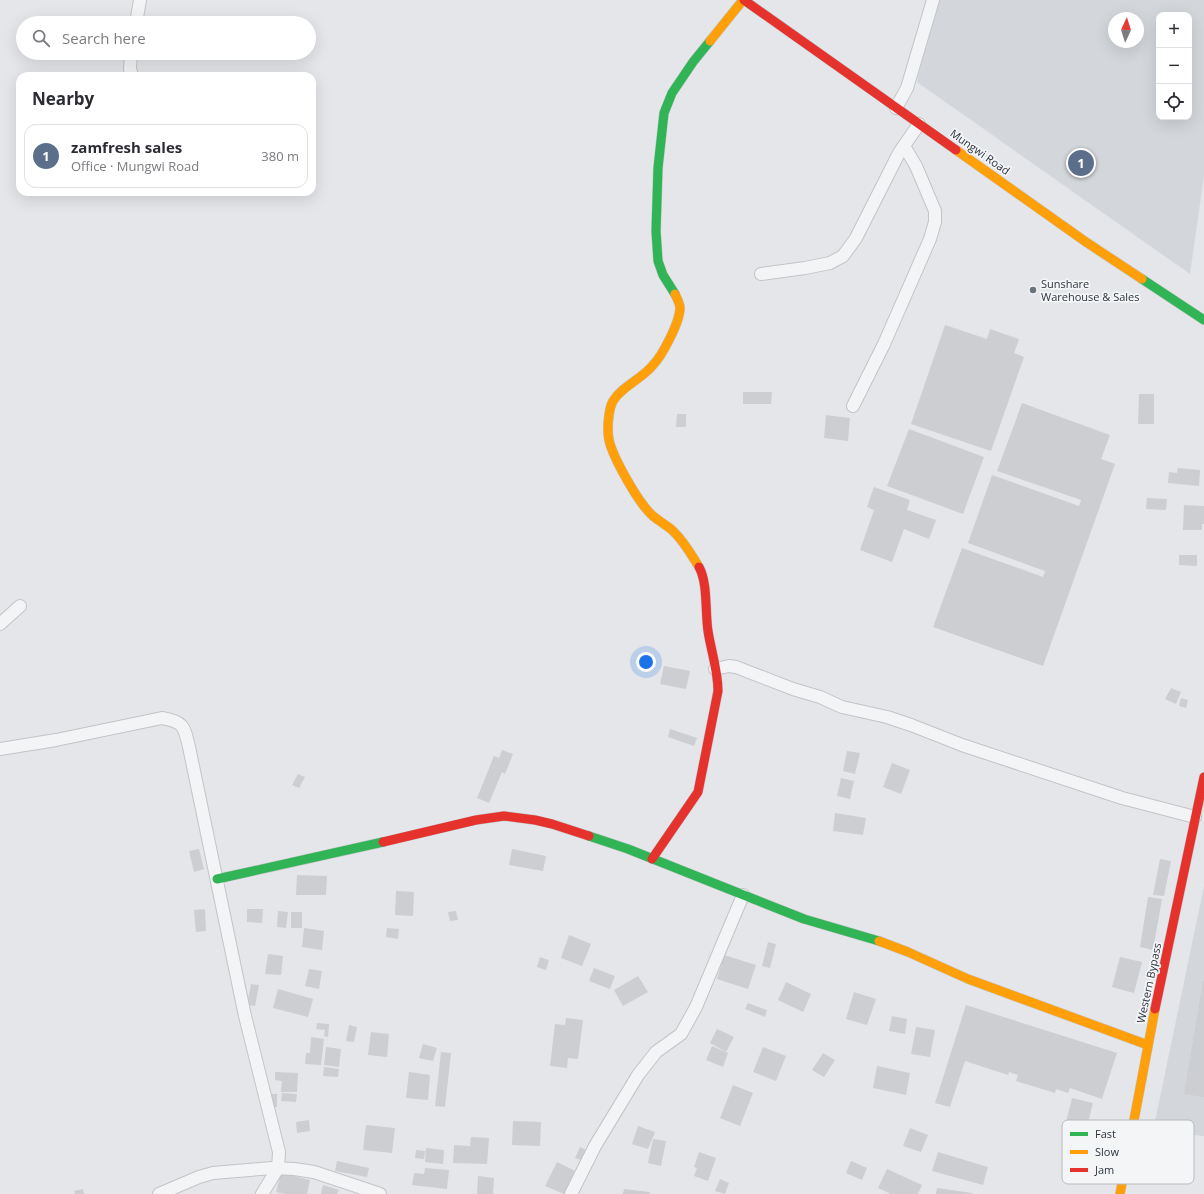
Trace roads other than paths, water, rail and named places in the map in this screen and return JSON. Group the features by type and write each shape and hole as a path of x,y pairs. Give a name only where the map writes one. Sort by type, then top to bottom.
{"street":[{"path":"137,16 140,0"},
{"path":"652,859 698,792 718,691 718,679 708,631 704,586 701,571 686,545 672,530 653,516 641,503 615,456 609,440 608,421 612,402 622,390 654,365 674,331 679,318 680,307 675,293 663,275 658,261 656,231 658,168 664,113 672,93 692,62 744,0"},
{"name":"Mungwi Road","path":"744,0 1086,242 1204,320"},
{"path":"896,108 907,88 933,0"},
{"path":"130,60 131,72"},
{"path":"761,274 830,263 843,256 856,238 904,146 919,124"},
{"path":"853,406 884,344 930,239 935,222 935,211 916,166 904,146"},
{"path":"0,624 20,606"},
{"path":"715,669 729,666 736,667 793,689 820,697 842,707 887,717 962,745 1122,798 1195,817"},
{"path":"0,749 56,740 151,719 162,718 174,720 184,727 190,747 245,1016 278,1152 278,1168 262,1194"},
{"name":"Western Bypass","path":"1134,1120 1204,777"},
{"path":"217,879 476,820 504,816 518,817 552,824 628,849 810,921 908,952 968,979 1148,1046"},
{"path":"571,1194 596,1146 638,1075 656,1052 681,1034 696,1007 743,895"},
{"path":"159,1194 199,1177 213,1173 278,1168 314,1172 380,1194"},
{"name":"Western Bypass","path":"1120,1194 1122,1184"}],"place":[{"name":"zamfresh sales","path":"1081,163"},
{"name":"Sunshare Warehouse & Sales","path":"1033,290"}]}
